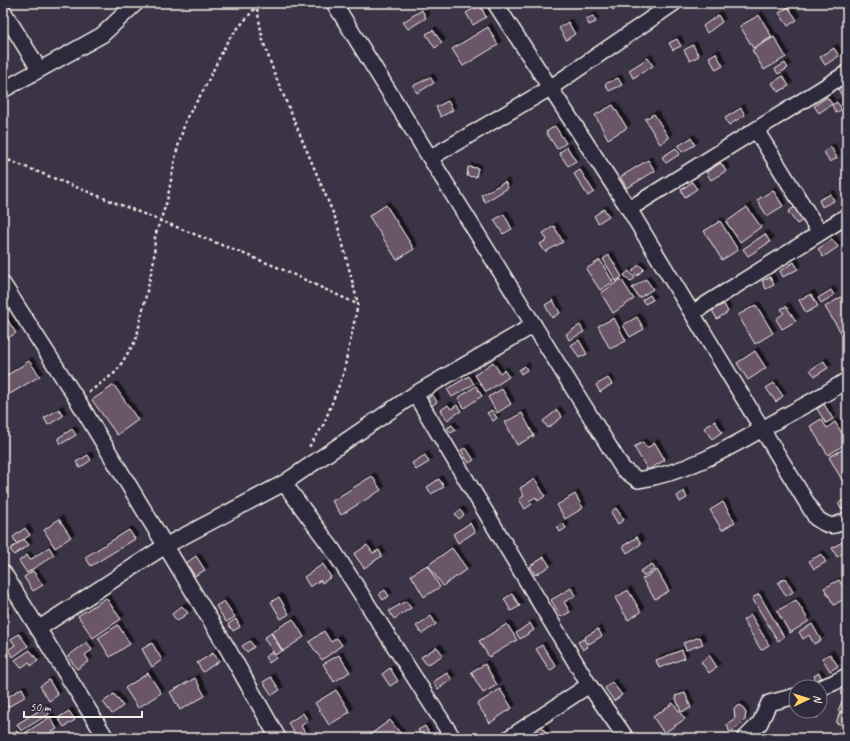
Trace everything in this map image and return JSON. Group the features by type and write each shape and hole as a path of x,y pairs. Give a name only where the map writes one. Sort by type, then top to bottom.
{"street":[{"path":"3,90 102,35 136,3"},
{"path":"334,3 624,469 638,480 654,478 701,462 847,380"},
{"path":"495,3 629,209 816,518 827,525 838,525 847,520"},
{"path":"430,158 550,88 593,57 674,3"},
{"path":"3,11 39,69"},
{"path":"629,209 847,73"},
{"path":"756,130 820,233"},
{"path":"692,314 847,216"},
{"path":"3,284 78,401 229,651 278,738"},
{"path":"38,629 165,546 284,483 415,394 534,325"},
{"path":"415,394 589,685 626,738"},
{"path":"284,483 333,550 453,738"},
{"path":"3,572 106,738"},
{"path":"828,685 847,676"},
{"path":"509,738 589,685"},
{"path":"745,738 760,723 769,703 788,698"}],"path":[{"path":"78,401 116,372 136,340 154,260 155,236 167,201 176,154 186,119 203,91 228,40 256,5"},
{"path":"256,5 264,41 275,76 336,220 358,304 342,375 323,426 306,451"},
{"path":"3,158 277,267 358,304"}],"building":[{"path":"610,3 618,3 620,6 613,10"},
{"path":"480,5 486,17 473,25 466,13"},
{"path":"788,7 797,20 788,26 779,13"},
{"path":"422,10 426,18 408,29 403,22"},
{"path":"718,15 722,22 707,33 703,26"},
{"path":"759,15 772,37 753,48 740,26"},
{"path":"593,16 596,22 589,25 586,19"},
{"path":"568,22 575,34 566,40 559,28"},
{"path":"488,27 498,45 463,66 452,49"},
{"path":"433,30 442,43 435,48 426,34"},
{"path":"774,37 786,57 764,70 752,50"},
{"path":"677,39 681,46 673,50 669,43"},
{"path":"693,45 699,56 690,61 684,50"},
{"path":"834,48 839,56 825,65 820,57"},
{"path":"716,53 723,66 716,70 709,57"},
{"path":"648,58 653,66 633,78 629,70"},
{"path":"785,63 788,68 778,74 775,69"},
{"path":"783,76 789,86 778,92 772,83"},
{"path":"430,77 434,83 417,93 413,86"},
{"path":"618,78 622,85 609,91 605,84"},
{"path":"847,83 847,93 842,96 838,89"},
{"path":"827,97 832,104 819,113 814,106"},
{"path":"448,101 453,110 441,117 436,107"},
{"path":"837,102 842,109 836,113 832,105"},
{"path":"613,105 627,128 608,139 595,115"},
{"path":"741,108 745,115 729,125 725,118"},
{"path":"654,114 669,138 660,144 645,119"},
{"path":"555,126 566,143 557,149 546,132"},
{"path":"691,138 695,145 682,152 678,146"},
{"path":"567,147 576,161 568,166 559,153"},
{"path":"831,147 837,158 830,162 824,152"},
{"path":"676,148 680,154 666,163 662,157"},
{"path":"648,160 655,171 627,188 620,177"},
{"path":"721,163 726,171 711,180 706,172"},
{"path":"468,167 478,168 476,177 467,176"},
{"path":"580,170 594,192 588,196 574,174"},
{"path":"505,182 508,188 485,202 481,195"},
{"path":"692,182 697,189 685,197 681,190"},
{"path":"773,190 783,206 767,216 757,200"},
{"path":"831,194 834,201 822,207 819,200"},
{"path":"386,205 414,249 397,260 369,216"},
{"path":"797,205 806,218 797,224 788,212"},
{"path":"747,207 761,227 740,242 726,222"},
{"path":"604,209 609,216 598,223 594,216"},
{"path":"504,214 512,229 503,234 494,220"},
{"path":"720,221 738,250 722,260 704,231"},
{"path":"554,226 563,242 545,252 540,244 547,240 543,233"},
{"path":"765,234 770,242 748,256 743,249"},
{"path":"832,239 838,247 823,257 818,249"},
{"path":"609,255 622,277 616,281 603,259"},
{"path":"600,260 613,282 600,290 586,269"},
{"path":"794,262 798,269 783,277 780,271"},
{"path":"639,265 644,269 637,276 632,271"},
{"path":"629,271 635,278 630,282 624,275"},
{"path":"770,277 774,285 766,289 762,281"},
{"path":"621,279 634,299 613,313 601,293"},
{"path":"646,279 653,289 639,298 632,288"},
{"path":"831,290 834,295 821,303 818,298"},
{"path":"811,294 818,306 806,313 799,300"},
{"path":"650,295 653,300 645,304 642,300"},
{"path":"841,297 847,306 847,342 825,307"},
{"path":"553,300 560,313 552,318 545,305"},
{"path":"724,304 728,312 717,319 712,310"},
{"path":"756,305 773,333 755,344 738,315"},
{"path":"786,306 796,321 782,329 776,319 784,313 781,309"},
{"path":"5,316 16,333 3,341 3,318"},
{"path":"637,317 644,329 630,337 623,325"},
{"path":"614,318 626,341 610,349 598,326"},
{"path":"580,325 584,332 569,340 566,334"},
{"path":"579,340 587,354 579,358 571,345"},
{"path":"755,351 766,368 748,380 737,363"},
{"path":"29,361 40,376 3,398 3,378"},
{"path":"824,361 828,368 815,376 810,370"},
{"path":"493,362 500,373 504,370 509,377 486,392 475,375"},
{"path":"525,366 527,370 521,374 519,370"},
{"path":"469,376 474,384 452,397 447,389"},
{"path":"608,378 612,384 600,392 596,385"},
{"path":"774,383 783,396 776,402 766,388"},
{"path":"114,385 138,420 117,435 92,400"},
{"path":"476,386 482,396 464,408 458,398"},
{"path":"502,389 511,404 497,413 488,397"},
{"path":"433,395 437,402 430,407 425,400"},
{"path":"824,404 833,419 826,423 817,409"},
{"path":"448,405 451,409 457,405 461,411 447,420 441,410"},
{"path":"59,409 63,416 48,425 44,418"},
{"path":"492,410 497,418 493,421 487,413"},
{"path":"557,410 562,417 548,428 543,421"},
{"path":"522,413 534,436 517,445 505,422"},
{"path":"821,419 827,428 835,422 847,441 847,443 828,455 810,426"},
{"path":"715,421 722,432 712,439 704,428"},
{"path":"452,425 456,430 451,433 447,428"},
{"path":"72,429 76,435 61,444 58,438"},
{"path":"643,442 647,448 655,443 665,460 648,470 634,447"},
{"path":"847,447 847,477 842,480 829,457"},
{"path":"466,448 474,460 469,463 461,450"},
{"path":"88,455 91,460 80,468 76,462"},
{"path":"425,455 429,462 416,470 412,463"},
{"path":"372,476 381,490 341,515 332,501"},
{"path":"439,479 444,487 431,494 427,487"},
{"path":"535,479 545,496 538,501 536,497 529,501 532,504 525,509 519,499 524,496 520,488"},
{"path":"684,491 687,498 680,502 677,496"},
{"path":"575,494 583,508 565,519 557,505"},
{"path":"847,498 847,506 841,509 838,503"},
{"path":"723,502 735,522 722,530 710,510"},
{"path":"616,508 624,520 618,524 611,512"},
{"path":"460,510 464,515 459,519 455,514"},
{"path":"59,519 71,537 55,548 44,530"},
{"path":"470,523 475,532 458,543 453,534"},
{"path":"563,523 566,528 560,532 557,527"},
{"path":"25,528 30,535 17,544 13,537"},
{"path":"129,530 135,539 91,566 85,557"},
{"path":"637,537 641,544 627,553 623,546"},
{"path":"24,539 29,545 14,555 10,549"},
{"path":"844,541 847,551 837,557 832,548"},
{"path":"367,545 373,553 379,550 382,556 364,568 354,554"},
{"path":"49,547 54,555 27,573 19,561 27,555 30,560"},
{"path":"452,548 467,569 443,586 428,565"},
{"path":"821,554 826,562 814,569 809,561"},
{"path":"196,556 205,570 195,576 186,563"},
{"path":"544,557 550,566 535,575 530,566"},
{"path":"323,564 331,577 322,583 321,580 310,587 304,577"},
{"path":"652,564 655,569 643,576 640,571"},
{"path":"427,565 440,587 424,597 411,575"},
{"path":"657,570 669,591 655,599 642,579"},
{"path":"33,571 43,585 33,591 24,577"},
{"path":"785,578 793,592 786,596 778,583"},
{"path":"839,580 847,593 847,597 834,605 824,588"},
{"path":"571,588 575,596 564,602 570,612 561,617 551,600"},
{"path":"385,590 389,596 383,600 379,594"},
{"path":"628,590 641,612 628,620 615,598"},
{"path":"512,594 520,606 511,611 504,599"},
{"path":"759,594 784,637 778,641 752,598"},
{"path":"279,597 289,614 281,619 271,602"},
{"path":"106,598 121,619 93,638 78,616"},
{"path":"796,600 809,621 790,633 777,611"},
{"path":"224,601 235,617 226,622 216,606"},
{"path":"406,601 411,608 394,619 389,611"},
{"path":"182,606 188,613 177,621 172,614"},
{"path":"3,607 8,615 3,618"},
{"path":"751,615 769,645 761,650 743,620"},
{"path":"431,616 436,624 422,634 416,626"},
{"path":"236,619 240,627 233,631 228,624"},
{"path":"293,619 304,637 283,651 271,632"},
{"path":"530,623 534,630 520,639 516,633"},
{"path":"507,624 517,640 489,657 479,641"},
{"path":"812,624 821,640 814,644 809,635 803,639 799,632"},
{"path":"118,625 130,644 110,657 98,638"},
{"path":"598,629 602,636 589,644 585,637"},
{"path":"324,631 331,642 337,638 342,645 322,660 309,642"},
{"path":"271,633 282,651 275,655 264,638"},
{"path":"19,634 28,646 13,657 8,650 15,645 11,639"},
{"path":"700,637 703,644 686,650 683,643"},
{"path":"584,639 588,647 583,650 578,642"},
{"path":"250,641 254,647 247,652 242,646"},
{"path":"87,642 92,650 85,655 89,661 77,669 68,656"},
{"path":"152,643 162,660 152,667 142,649"},
{"path":"542,645 556,666 550,671 536,649"},
{"path":"437,647 443,655 427,665 421,657"},
{"path":"30,650 38,661 31,666 29,662 21,668 15,660"},
{"path":"682,650 685,658 659,668 656,660"},
{"path":"272,652 276,658 269,663 265,657"},
{"path":"213,653 219,661 203,672 197,663"},
{"path":"830,654 838,666 830,671 822,658"},
{"path":"339,655 350,672 334,682 323,664"},
{"path":"709,655 717,667 709,673 701,662"},
{"path":"485,664 497,685 483,693 471,672"},
{"path":"390,668 398,681 390,686 382,674"},
{"path":"148,673 161,693 138,708 125,688"},
{"path":"447,673 452,679 438,689 433,682"},
{"path":"819,673 822,678 816,679 814,676"},
{"path":"271,677 280,690 272,695 263,682"},
{"path":"195,678 205,696 180,710 170,692"},
{"path":"49,680 58,695 49,701 40,686"},
{"path":"612,682 622,695 614,701 605,688"},
{"path":"22,688 26,696 8,707 3,700"},
{"path":"500,689 512,708 490,723 477,704"},
{"path":"336,690 350,712 329,725 315,703"},
{"path":"685,693 691,708 681,712 675,696"},
{"path":"114,694 123,706 112,714 103,702"},
{"path":"842,701 847,703 846,713 838,711"},
{"path":"673,703 685,719 664,733 653,717"},
{"path":"741,705 746,713 745,720 731,732 729,731 727,724 735,718 734,708"},
{"path":"45,707 49,714 21,731 17,724"},
{"path":"69,711 75,720 64,727 58,718"},
{"path":"840,712 847,715 843,725 836,723"},
{"path":"303,713 308,721 301,726 306,734 298,738 288,723"},
{"path":"50,717 57,729 42,738 28,738 25,733"},
{"path":"390,720 404,738 369,738 368,736"},
{"path":"425,726 432,738 423,738 418,730"},
{"path":"542,726 546,734 539,738 532,738 529,733"},
{"path":"17,731 23,738 7,738"},
{"path":"838,732 844,734 842,738 836,738"}]}
